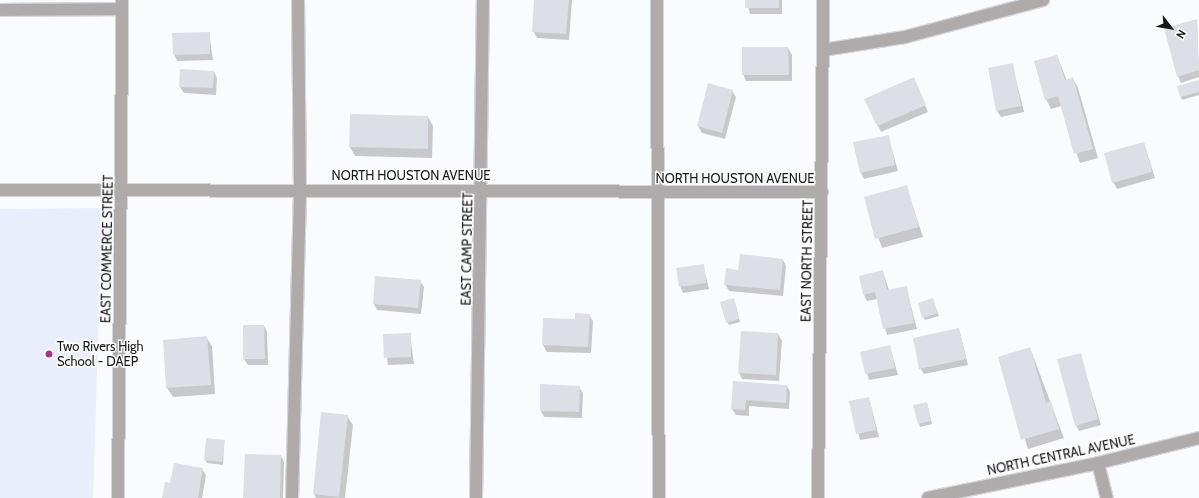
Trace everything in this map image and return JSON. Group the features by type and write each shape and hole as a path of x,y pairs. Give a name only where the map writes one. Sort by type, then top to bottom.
{"street":[{"path":"292,498 300,189 298,0"},
{"name":"EAST CAMP STREET","path":"476,498 482,190 483,0"},
{"path":"657,0 656,191 659,498"},
{"name":"EAST NORTH STREET","path":"818,498 823,0"},
{"path":"823,50 905,37 1043,0"},
{"path":"0,10 122,5"},
{"name":"EAST COMMERCE STREET","path":"118,498 122,193 122,5"},
{"name":"NORTH HOUSTON AVENUE","path":"0,190 122,193 300,189 822,192"},
{"name":"NORTH CENTRAL AVENUE","path":"928,498 1098,463 1199,438"},
{"path":"1098,463 1107,498"}],"shaded area":[{"name":"Two Rivers High School - DAEP","path":"102,208 93,498 0,498 0,209"}],"building":[{"path":"534,0 569,0 566,34 532,32"},
{"path":"745,0 779,0 779,8 745,8"},
{"path":"1197,19 1199,70 1177,77 1164,28"},
{"path":"210,32 210,54 173,55 172,33"},
{"path":"742,47 788,47 789,75 742,75"},
{"path":"1057,55 1065,80 1073,77 1093,149 1074,154 1058,96 1045,100 1034,61"},
{"path":"1013,63 1021,106 996,111 988,68"},
{"path":"180,69 214,71 213,88 179,87"},
{"path":"914,77 926,105 877,126 864,99"},
{"path":"1199,80 1199,92 1180,97 1177,86"},
{"path":"708,83 733,90 722,133 697,126"},
{"path":"350,114 428,116 428,149 349,147"},
{"path":"889,135 895,165 860,173 853,142"},
{"path":"1144,142 1152,172 1112,183 1104,153"},
{"path":"907,185 919,227 875,239 864,197"},
{"path":"740,254 783,259 780,290 724,285 726,268 738,270"},
{"path":"704,264 706,283 679,287 676,268"},
{"path":"883,270 887,290 907,286 914,323 883,329 875,292 863,295 859,276"},
{"path":"375,276 421,280 418,308 373,304"},
{"path":"734,298 739,319 726,323 720,302"},
{"path":"933,298 938,313 922,318 918,303"},
{"path":"575,313 590,314 588,347 542,345 543,318 575,319"},
{"path":"243,325 264,325 265,359 243,359"},
{"path":"959,328 966,359 919,369 913,338"},
{"path":"741,331 778,333 776,375 738,373"},
{"path":"411,333 411,357 384,358 383,334"},
{"path":"207,336 211,385 166,388 163,340"},
{"path":"890,345 895,368 865,374 860,352"},
{"path":"1030,347 1046,403 1051,401 1059,429 1021,440 998,357"},
{"path":"1081,353 1098,419 1075,426 1057,359"},
{"path":"733,381 787,385 786,403 746,400 745,410 731,409"},
{"path":"540,384 580,386 579,412 540,411"},
{"path":"869,397 876,430 856,434 849,401"},
{"path":"927,402 931,421 918,424 913,405"},
{"path":"321,412 348,415 339,497 313,494"},
{"path":"206,438 225,440 222,462 204,460"},
{"path":"245,454 281,455 280,498 243,498"},
{"path":"174,463 203,468 198,498 162,498 165,482 170,483"}],"place":[{"name":"Two Rivers High School - DAEP","path":"49,354"}]}
